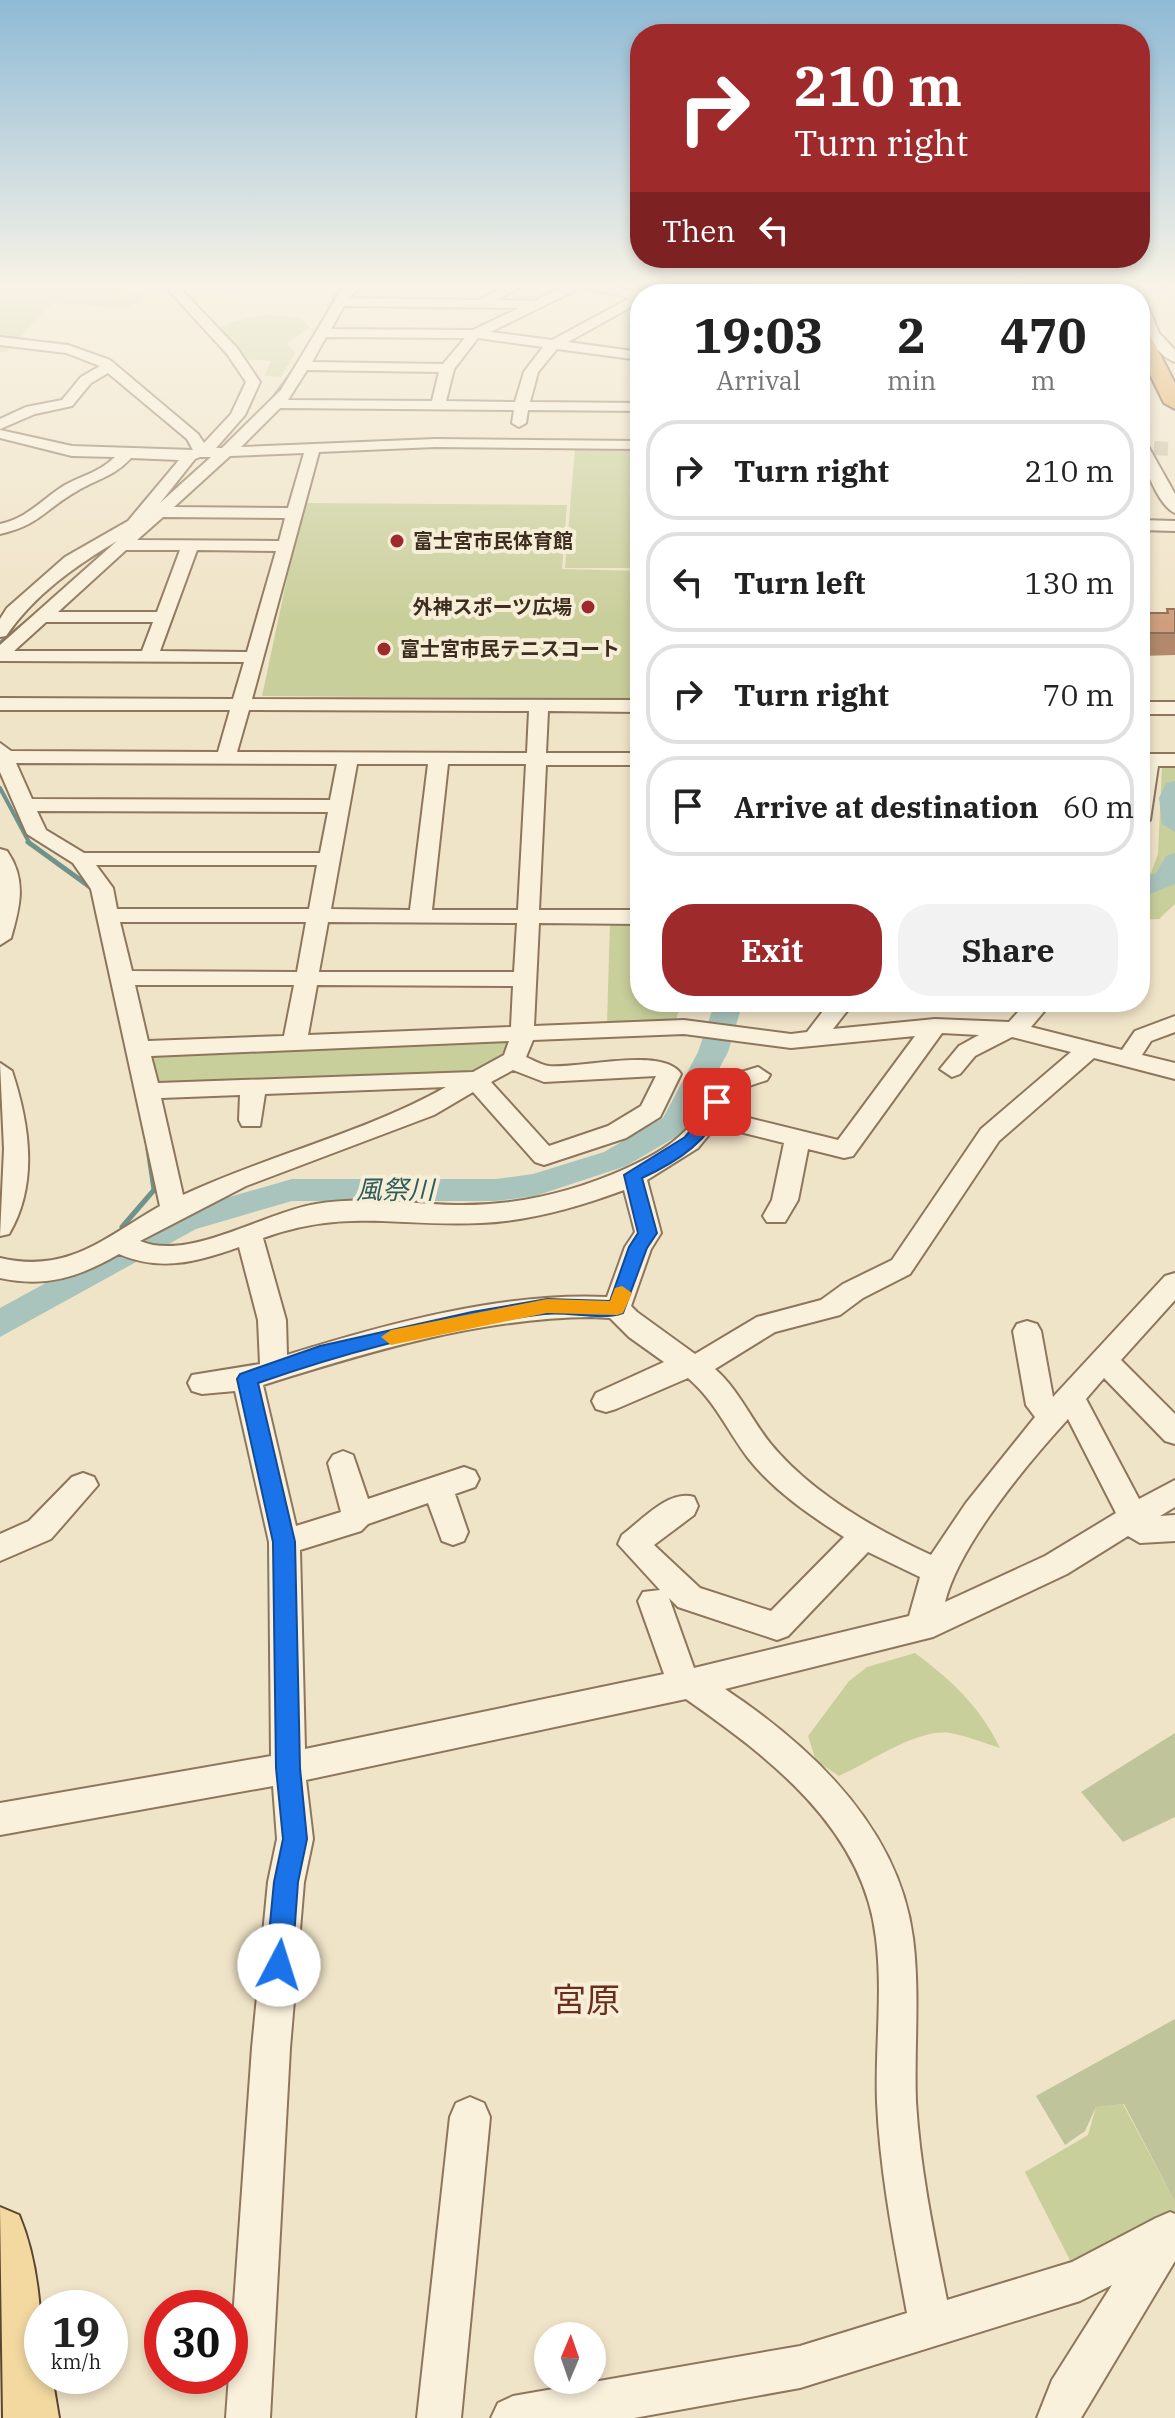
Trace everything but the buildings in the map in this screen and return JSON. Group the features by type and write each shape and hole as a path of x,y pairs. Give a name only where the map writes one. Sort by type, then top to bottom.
{"main road":[{"path":"0,2234 31,2418"}],"street":[{"path":"0,425 31,410 67,403 73,396"},
{"path":"144,396 193,437 196,454"},
{"path":"23,633 1,631 7,609 71,561 134,524 196,454 224,432 248,396"},
{"path":"0,655 228,452 282,396"},
{"path":"438,405 440,396"},
{"path":"516,443 523,396"},
{"path":"276,404 630,407"},
{"path":"0,434 72,451 126,455 516,443 630,445"},
{"path":"226,758 313,448"},
{"path":"0,529 36,518 99,466 95,461 101,454"},
{"path":"72,487 102,478 126,455"},
{"path":"1150,462 1166,500"},
{"path":"162,512 295,513"},
{"path":"1150,525 1175,526"},
{"path":"124,545 285,546"},
{"path":"149,656 190,546"},
{"path":"42,617 163,617"},
{"path":"0,655 254,657"},
{"path":"0,704 630,706"},
{"path":"0,1268 26,1274 51,1273 75,1267 174,1210 237,1180 425,1109 512,1060 520,1048 522,1033 539,706"},
{"path":"1150,708 1175,708"},
{"path":"174,1210 102,888 80,859 37,834 13,795 2,753 226,758 630,759"},
{"path":"295,1041 348,758"},
{"path":"420,916 439,758"},
{"path":"1150,760 1175,760"},
{"path":"13,795 340,806"},
{"path":"80,859 329,859"},
{"path":"0,938 11,883 3,864"},
{"path":"109,915 630,917"},
{"path":"122,978 525,979"},
{"path":"813,1040 834,1012"},
{"path":"711,1117 797,1141 844,1150 945,1012"},
{"path":"952,1069 967,1051 1010,1031 1030,1012"},
{"path":"1127,1060 1143,1036 1175,1023"},
{"path":"138,1049 295,1041 700,1029 791,1041 937,1026 1010,1031 1175,1071"},
{"path":"606,1401 689,1366 767,1324 830,1308 853,1291 901,1267 990,1135 1087,1051"},
{"path":"147,1091 468,1078 477,1082 544,1156 617,1132 651,1111 669,1074 660,1068 544,1074 512,1060"},
{"path":"0,1071 18,1127 18,1155 0,1227"},
{"path":"119,1242 146,1253 175,1255 328,1211 518,1212 553,1204 633,1175 664,1160 691,1141 711,1117 724,1086 758,1075"},
{"path":"251,1120 253,1087"},
{"path":"776,1216 785,1200 797,1141"},
{"path":"617,1308 638,1247 648,1233 633,1175"},
{"path":"248,1233 272,1320 261,1374 284,1542 288,1768 295,1839 286,1882 273,2033 248,2418"},
{"path":"922,1627 937,1571 977,1512 1062,1406 1175,1283"},
{"path":"202,1383 261,1374 320,1354 472,1319 547,1306 617,1308"},
{"path":"617,1308 628,1323 712,1383 774,1467 865,1535 900,1557 937,1571"},
{"path":"1027,1331 1040,1405 1062,1406"},
{"path":"1104,1360 1175,1433"},
{"path":"1062,1406 1140,1530 1175,1528"},
{"path":"343,1463 357,1515"},
{"path":"0,1548 40,1530 83,1485"},
{"path":"284,1542 451,1485 453,1532"},
{"path":"0,1819 288,1768 687,1684 922,1627 1056,1565 1175,1492"},
{"path":"683,1506 633,1544 689,1598 777,1626 865,1535"},
{"path":"654,1601 687,1684 777,1744 821,1791 869,1861 890,1910 898,1979 897,2103 907,2199 931,2328"},
{"path":"439,2418 470,2117"},
{"path":"513,2418 800,2367 1080,2280 1172,2230"},
{"path":"1059,2418 1067,2395 1172,2230"}],"green space":[{"path":"575,449 630,450 630,568 565,568"},
{"path":"303,503 567,505 562,569 630,571 630,699 262,696"},
{"path":"1162,766 1175,766 1175,904 1159,919 1150,919 1150,873 1158,854"},
{"path":"610,921 630,921 630,1012 678,1012 676,1020 607,1023"},
{"path":"505,1038 509,1047 482,1072 155,1086 148,1053"},
{"path":"915,1653 964,1695 1000,1748 956,1734 937,1733 894,1747 839,1776 816,1761 808,1736 849,1681 867,1667"},
{"path":"1175,1733 1175,1817 1123,1842 1081,1792"},
{"path":"1175,2019 1175,2202 1124,2104 1096,2107 1085,2131 1065,2145 1036,2096"},
{"path":"1123,2104 1175,2202 1175,2225 1080,2280 1025,2172 1088,2135 1096,2107"}],"waterway":[{"path":"271,400 274,396"},
{"path":"0,643 36,614"},
{"path":"0,788 30,843"},
{"name":"風祭川","path":"1175,788 1171,798 1175,824"},
{"path":"30,843 90,887"},
{"name":"風祭川","path":"1150,886 1167,878 1175,861"},
{"name":"風祭川","path":"0,1324 185,1221 292,1190 496,1190 535,1185 615,1159 675,1124 713,1052 723,1012"},
{"path":"122,1227 154,1190 148,1149"},
{"name":"風祭川","path":"105,1268 110,1256"}],"tunnel":[{"path":"1154,448 1175,449"}],"slow traffic":[{"path":"391,1337 547,1306 617,1308 622,1293"}],"place":[{"name":"富士宮市民体育館","path":"397,541"},
{"name":"外神スポーツ広場","path":"588,607"},
{"name":"富士宮市民テニスコート","path":"384,649"}],"district":[{"name":"宮原","path":"586,2000"}],"route":[{"path":"279,1965 286,1882 295,1839 288,1768 284,1542 247,1379 320,1354 472,1319 547,1306 617,1308 638,1247 648,1233 633,1175 664,1160 691,1141 711,1117 717,1102"}]}
